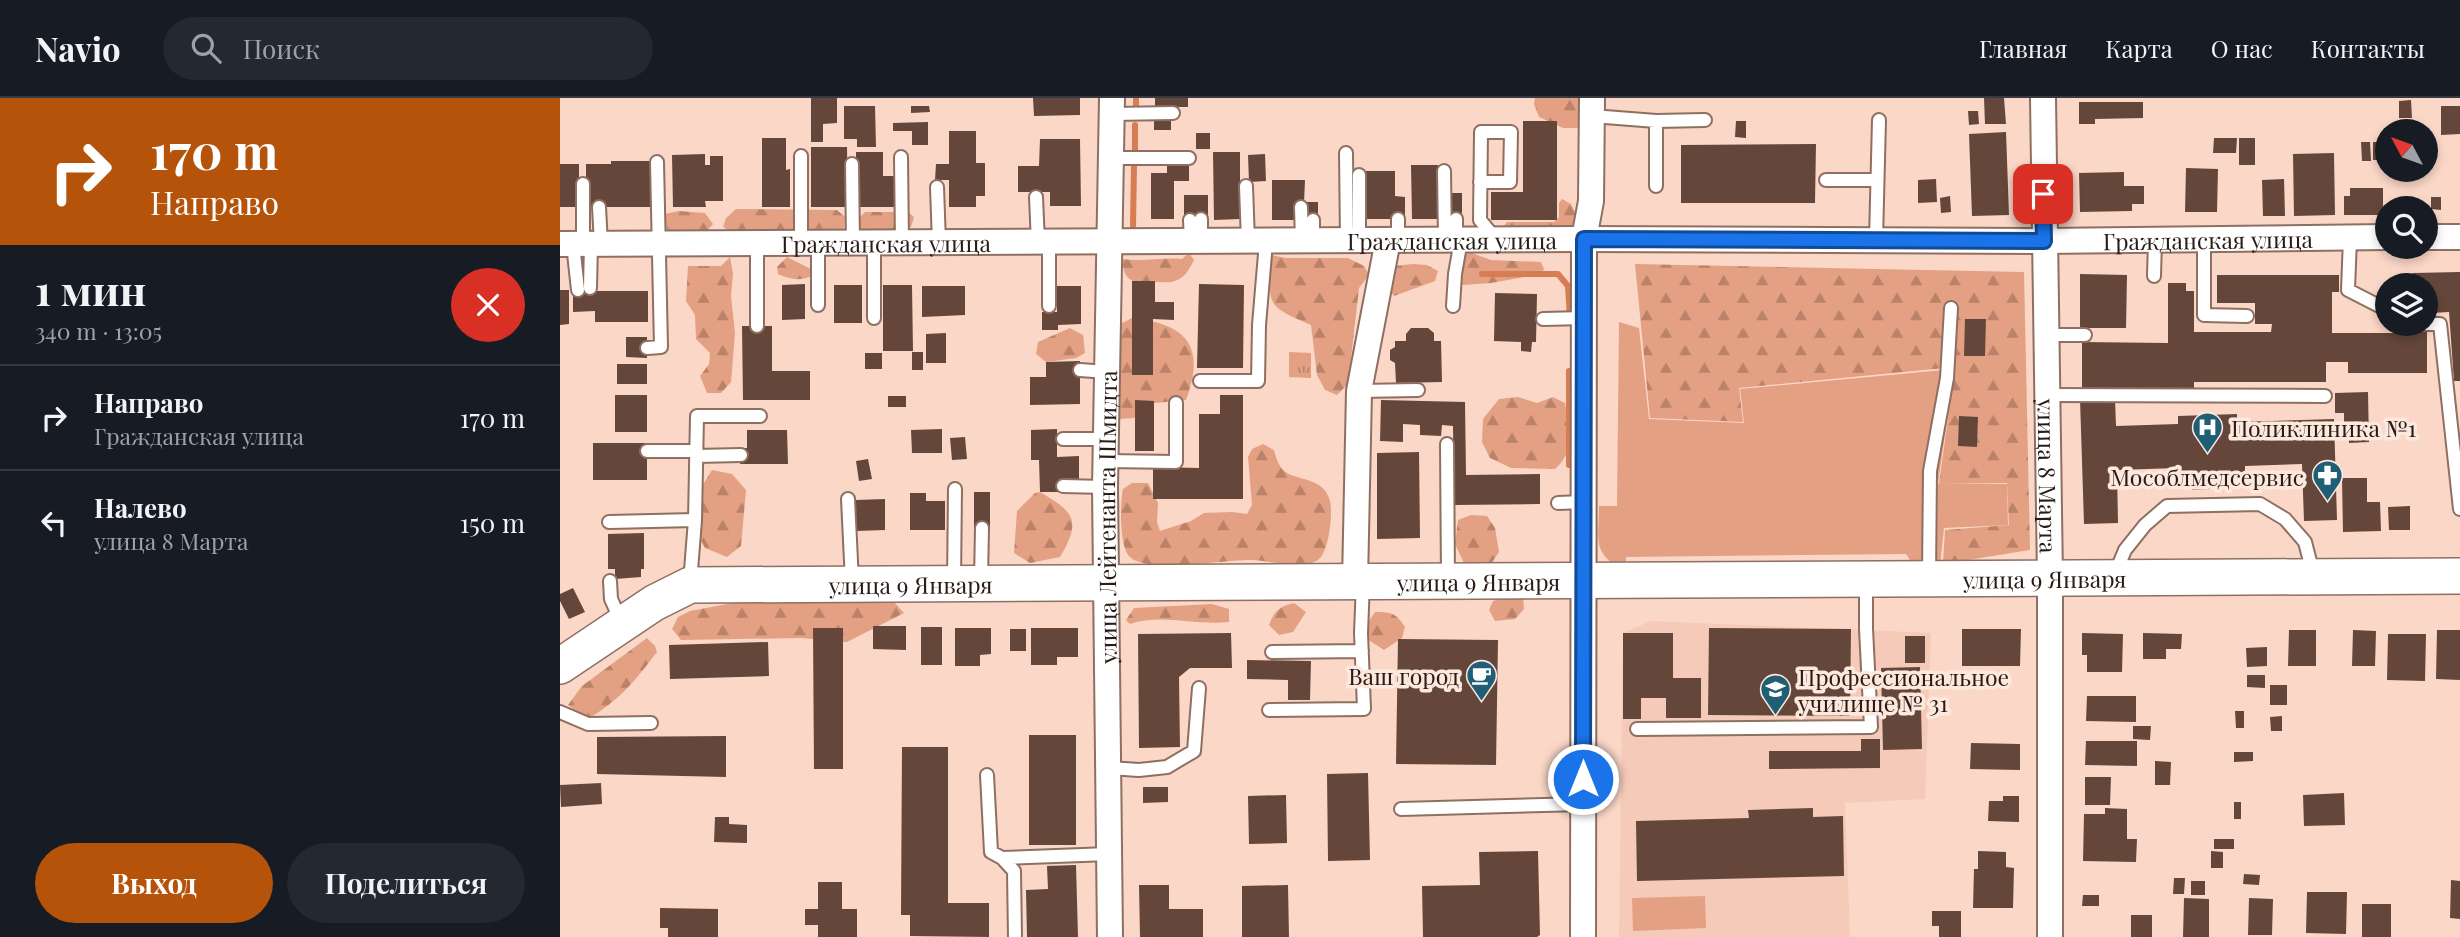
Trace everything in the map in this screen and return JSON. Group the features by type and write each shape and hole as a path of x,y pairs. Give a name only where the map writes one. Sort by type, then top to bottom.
{"street":[{"name":"улица 8 Марта","path":"2043,98 2050,579 2050,937"},
{"name":"улица Лейтенанта Шмидта","path":"1110,937 1105,487 1112,106"},
{"path":"1583,937 1584,239 1591,201 1592,107"},
{"name":"Гражданская улица","path":"581,244 1110,243 1196,231 1257,242 1309,234 1353,241 1395,233 1496,240 2044,241 2375,237"},
{"path":"1359,582 1360,391 1395,233"},
{"path":"2438,237 2460,237"},
{"name":"улица 9 Января","path":"560,666 654,603 690,585 2460,576"}],"lane":[{"path":"1112,106 1173,113"},
{"path":"1592,107 1656,121 1705,120"},
{"path":"1876,240 1879,120"},
{"path":"1656,121 1656,186"},
{"path":"1480,182 1510,182 1511,132 1480,132 1480,182 1480,220 1496,240"},
{"path":"1346,153 1353,241"},
{"path":"801,156 818,305"},
{"path":"901,157 902,243"},
{"path":"1112,158 1189,158"},
{"path":"647,348 662,347 657,162"},
{"path":"852,164 874,318"},
{"path":"1444,172 1454,235 1453,306"},
{"path":"1353,241 1359,175"},
{"path":"1826,180 1877,180"},
{"path":"583,184 581,244 584,289"},
{"path":"1200,381 1258,381 1257,242 1246,186"},
{"path":"937,187 939,243"},
{"path":"1036,197 1044,243 1049,306"},
{"path":"581,244 599,207"},
{"path":"1301,207 1309,234"},
{"path":"2350,238 2348,290 2375,304"},
{"path":"2154,276 2155,240"},
{"path":"2204,240 2204,316 2247,316"},
{"path":"757,244 757,326"},
{"path":"1929,580 1930,471 1947,378 1951,308"},
{"path":"1544,319 1585,318"},
{"path":"2438,324 2460,509"},
{"path":"2045,335 2085,335"},
{"path":"1080,370 1107,372"},
{"path":"1360,391 1418,390"},
{"path":"2046,395 2325,396"},
{"path":"1063,439 1106,450 1176,462 1176,403"},
{"path":"690,585 695,520 697,416 760,416"},
{"path":"1447,444 1448,582"},
{"path":"647,451 741,455"},
{"path":"1063,486 1105,487"},
{"path":"955,489 968,583"},
{"path":"848,499 852,584"},
{"path":"1558,502 1584,502"},
{"path":"2112,579 2124,550 2145,525 2167,506 2260,503 2285,519 2305,542 2314,577"},
{"path":"609,522 695,520"},
{"path":"968,583 982,528"},
{"path":"1637,729 1871,727 1866,580"},
{"path":"610,581 611,599 623,624"},
{"path":"1269,710 1364,709 1359,582"},
{"path":"1272,652 1362,651"},
{"path":"1109,768 1139,770 1167,767 1194,751 1199,688"},
{"path":"560,712 588,724 651,723"},
{"path":"987,775 990,852 1002,858 1014,871 1015,937"},
{"path":"1401,808 1583,804"},
{"path":"1002,858 1109,854"}],"shaded area":[{"name":"Профессиональное училище № 31","path":"1651,621 1931,633 1925,799 1845,803 1850,937 1619,937 1623,633"}],"green space":[{"path":"1535,98 1581,98 1582,121 1578,128 1563,128 1539,117 1534,104"},
{"path":"1562,199 1571,204 1577,216 1573,230 1502,228 1507,222 1554,222 1559,217 1559,203"},
{"path":"736,209 837,210 845,217 844,232 743,239 723,227 726,218"},
{"path":"679,211 705,213 713,224 697,236 667,231 665,214"},
{"path":"865,212 907,212 914,217 911,227 867,235 859,229 859,218"},
{"path":"1469,252 1491,260 1541,262 1544,269 1541,274 1463,285 1455,277 1455,264"},
{"path":"1189,253 1194,260 1191,266 1182,278 1173,282 1133,281 1125,274 1123,267 1123,259 1182,259"},
{"path":"1271,255 1286,258 1348,258 1364,266 1369,275 1359,288 1348,384 1337,395 1325,390 1317,375 1311,325 1285,313 1273,301 1270,294"},
{"path":"730,257 735,333 731,382 721,393 707,393 700,376 709,364 710,353 696,339 695,315 686,301 688,266 721,266"},
{"path":"787,257 811,269 813,259 818,273 798,279 778,274 777,267"},
{"path":"1635,264 2024,272 2030,550 1943,564 1945,530 2009,525 2007,483 1939,484 1955,367 1739,388 1743,422 1650,418"},
{"path":"1427,265 1438,271 1435,281 1394,296 1383,284 1394,266"},
{"path":"1132,318 1151,321 1179,332 1192,352 1194,365 1186,400 1145,404 1134,418 1120,419 1120,324"},
{"path":"1619,322 1639,328 1649,419 1744,423 1740,389 1954,369 1938,484 2007,484 2008,525 1944,528 1940,565 1914,566 1906,554 1626,557 1625,571 1602,552 1598,537 1599,506 1617,506"},
{"path":"1070,328 1083,335 1085,353 1076,358 1046,362 1036,354 1038,342"},
{"path":"1289,352 1311,353 1311,378 1289,377"},
{"path":"1518,397 1537,403 1553,397 1565,403 1569,446 1562,462 1555,469 1511,468 1490,458 1482,442 1483,419 1499,399"},
{"path":"1263,444 1274,450 1284,471 1312,481 1327,494 1331,507 1331,522 1326,547 1320,558 1305,565 1252,560 1170,565 1139,562 1130,557 1122,535 1123,489 1132,483 1148,483 1158,503 1157,522 1160,531 1191,521 1204,513 1247,514 1252,505 1248,457 1252,449"},
{"path":"712,470 732,474 746,490 741,546 727,557 705,548 698,535 701,488"},
{"path":"1040,492 1067,512 1071,518 1071,534 1060,557 1030,563 1014,553 1017,511 1035,493"},
{"path":"1471,515 1487,516 1495,528 1499,552 1491,564 1464,563 1455,544 1458,520"},
{"path":"1523,597 1524,609 1515,619 1495,621 1489,610 1493,601"},
{"path":"879,598 894,602 904,613 847,642 801,638 681,640 672,629 678,617 690,611 749,600"},
{"path":"1294,603 1306,612 1293,632 1279,635 1269,625 1271,620 1281,608"},
{"path":"1212,604 1229,609 1229,622 1155,620 1130,624 1126,620 1134,608"},
{"path":"1375,612 1393,614 1405,627 1402,638 1384,650 1367,639 1366,626"},
{"path":"647,638 657,652 617,698 586,720 568,705 582,686"},
{"path":"1705,896 1706,928 1633,931 1632,898"}],"building":[{"path":"811,98 837,98 837,123 823,124 823,142 811,142"},
{"path":"1033,98 1080,98 1080,115 1034,116"},
{"path":"1155,98 1188,98 1188,107 1155,107"},
{"path":"1984,98 2004,98 2006,124 1985,124"},
{"path":"2411,100 2412,118 2399,118 2399,101"},
{"path":"2079,102 2143,102 2143,118 2095,119 2095,124 2079,124"},
{"path":"844,106 875,106 876,147 857,147 857,139 844,139"},
{"path":"911,106 929,106 930,112 911,113"},
{"path":"2441,106 2460,106 2460,134 2441,135"},
{"path":"1968,111 1978,111 1979,124 1969,125"},
{"path":"1154,119 1171,119 1171,130 1154,130"},
{"path":"1523,121 1557,121 1557,220 1491,220 1491,192 1523,192"},
{"path":"1736,121 1746,121 1746,138 1735,137"},
{"path":"928,122 928,145 912,145 912,131 893,131 893,123"},
{"path":"949,131 976,131 976,163 985,163 985,196 976,196 976,207 949,207 949,180 935,180 936,164 949,164"},
{"path":"2006,132 2009,215 1972,216 1969,134"},
{"path":"1196,133 1210,133 1210,149 1196,149"},
{"path":"762,138 786,138 786,170 790,169 790,207 762,207"},
{"path":"2214,138 2237,138 2236,153 2213,153"},
{"path":"2239,138 2255,138 2255,165 2239,165"},
{"path":"1040,139 1080,139 1081,206 1050,206 1050,192 1018,192 1018,166 1039,166"},
{"path":"2361,142 2370,142 2371,161 2362,161"},
{"path":"2373,142 2375,142 2375,160"},
{"path":"1816,144 1815,203 1681,203 1681,145"},
{"path":"811,147 847,147 848,207 811,207"},
{"path":"856,152 883,152 883,176 894,176 894,207 856,207"},
{"path":"1213,152 1240,152 1240,219 1214,220"},
{"path":"2334,153 2335,215 2294,216 2293,154"},
{"path":"705,154 705,165 710,165 710,156 723,156 723,201 705,201 706,207 673,207 672,155"},
{"path":"1265,154 1266,181 1249,182 1248,155"},
{"path":"611,161 653,161 654,207 586,207 586,164 611,164"},
{"path":"1189,163 1189,181 1174,181 1174,219 1151,219 1151,173 1167,173 1167,164"},
{"path":"560,164 579,164 579,207 560,207"},
{"path":"1411,165 1438,165 1439,219 1412,219"},
{"path":"2186,168 2218,169 2217,212 2185,212"},
{"path":"1364,171 1395,171 1395,196 1405,197 1405,219 1364,219"},
{"path":"2124,172 2124,186 2144,186 2144,204 2132,204 2132,211 2080,212 2079,173"},
{"path":"1936,179 1937,202 1918,203 1918,180"},
{"path":"2284,179 2285,216 2263,216 2262,180"},
{"path":"1272,180 1305,180 1304,203 1296,203 1296,220 1272,220"},
{"path":"2350,188 2383,188 2383,196 2375,196 2375,215 2344,215 2344,196 2350,196"},
{"path":"1450,193 1462,193 1462,219 1450,219"},
{"path":"1184,195 1208,195 1208,219 1184,220"},
{"path":"1950,196 1951,212 1941,213 1940,198"},
{"path":"2438,197 2441,197 2441,210 2438,210"},
{"path":"1307,202 1318,202 1318,220 1308,220"},
{"path":"2460,272 2460,381 2454,381 2449,312 2438,313 2438,273 2413,273"},
{"path":"2080,274 2127,275 2126,328 2080,328"},
{"path":"2217,275 2339,275 2339,292 2332,292 2332,333 2427,336 2427,373 2348,373 2348,362 2326,362 2326,382 2194,382 2194,390 2082,391 2082,342 2168,343 2168,283 2186,283 2186,291 2194,291 2194,332 2271,332 2272,324 2255,324 2255,303 2217,303"},
{"path":"1132,281 1155,281 1155,302 1174,302 1174,320 1153,319 1153,375 1132,375"},
{"path":"805,284 805,319 782,320 782,285"},
{"path":"1199,284 1244,285 1243,368 1197,368"},
{"path":"834,285 862,285 862,323 834,323"},
{"path":"883,285 912,285 913,351 883,351"},
{"path":"922,286 965,286 965,315 922,317"},
{"path":"1057,286 1081,286 1081,324 1058,325 1058,330 1042,330 1042,312 1057,312"},
{"path":"584,288 595,291 648,291 648,322 595,322 595,311 573,312 573,290"},
{"path":"560,290 569,290 569,324 560,325"},
{"path":"1495,293 1537,294 1536,342 1532,342 1531,352 1521,351 1521,342 1494,341"},
{"path":"1965,319 1986,319 1985,356 1964,356"},
{"path":"742,326 772,326 772,371 810,371 810,400 743,400"},
{"path":"1411,328 1428,328 1434,333 1434,341 1441,341 1442,382 1396,383 1395,363 1390,360 1390,350 1395,347 1395,341 1406,341 1406,334"},
{"path":"946,333 946,363 926,363 926,334"},
{"path":"626,337 647,337 647,358 626,357"},
{"path":"912,352 923,352 923,370 912,370"},
{"path":"865,353 882,353 882,369 865,369"},
{"path":"1080,361 1080,404 1030,405 1030,377 1046,377 1046,362"},
{"path":"617,364 647,364 647,384 617,384"},
{"path":"2368,392 2369,442 2349,443 2349,431 2344,431 2344,413 2335,413 2335,393"},
{"path":"615,395 647,395 647,432 615,432"},
{"path":"1220,395 1243,395 1243,499 1153,499 1153,467 1199,468 1199,414 1220,414"},
{"path":"888,396 906,396 906,407 888,407"},
{"name":"Поликлиника №1","path":"2080,399 2115,399 2116,426 2178,424 2178,416 2237,414 2237,422 2334,419 2337,520 2304,521 2302,464 2245,466 2245,478 2229,479 2229,488 2192,490 2192,480 2177,481 2177,468 2117,470 2118,523 2084,524"},
{"path":"1135,400 1154,401 1154,451 1135,451"},
{"path":"1381,400 1465,402 1466,475 1540,474 1540,504 1454,505 1453,426 1442,425 1441,436 1420,435 1420,425 1403,424 1403,442 1380,441"},
{"path":"1959,416 1978,417 1977,447 1958,446"},
{"path":"942,429 942,453 912,453 911,430"},
{"path":"1057,429 1057,457 1079,456 1079,479 1058,480 1058,492 1040,492 1039,460 1031,460 1031,430"},
{"path":"747,430 787,430 788,464 740,464 741,448 747,448"},
{"path":"965,437 967,459 952,460 950,438"},
{"path":"593,443 647,443 647,480 593,480"},
{"path":"1419,452 1420,538 1377,539 1377,453"},
{"path":"868,459 872,479 859,481 856,461"},
{"path":"2342,478 2367,478 2367,502 2380,502 2381,531 2343,532"},
{"path":"974,492 990,492 990,528 974,528"},
{"path":"910,493 926,493 926,501 945,501 945,530 910,530"},
{"path":"885,499 885,530 856,531 856,500"},
{"path":"2410,506 2410,530 2389,530 2388,507"},
{"path":"644,533 644,569 641,569 641,577 615,579 615,569 608,569 608,534"},
{"path":"573,588 585,612 569,619 560,601 560,594"},
{"path":"873,626 906,626 906,650 873,649"},
{"path":"921,627 942,627 942,665 921,665"},
{"path":"813,628 843,628 843,769 814,769"},
{"path":"955,628 991,628 991,654 980,655 980,666 955,666"},
{"path":"1031,628 1078,628 1078,657 1057,657 1057,665 1031,665"},
{"path":"1709,628 1851,629 1850,716 1708,715"},
{"path":"1010,629 1026,629 1026,651 1010,651"},
{"path":"1962,629 2021,629 2020,666 1962,666"},
{"path":"2289,630 2316,630 2316,666 2288,666"},
{"path":"2353,630 2376,631 2375,666 2352,666"},
{"path":"2437,630 2460,630 2460,680 2436,679"},
{"path":"1231,633 1232,668 1190,668 1179,677 1180,747 1139,748 1138,634"},
{"path":"1623,633 1673,633 1673,678 1701,678 1701,718 1666,718 1666,698 1641,698 1641,719 1623,719"},
{"path":"2082,633 2123,634 2122,672 2087,672 2087,655 2082,655"},
{"path":"2143,633 2182,634 2181,649 2166,649 2166,659 2143,659"},
{"path":"2388,634 2426,634 2425,681 2387,680"},
{"path":"1905,636 1925,636 1925,663 1905,663"},
{"path":"1398,639 1498,640 1496,765 1396,764"},
{"path":"768,642 769,676 670,679 669,645"},
{"path":"2267,647 2267,666 2247,667 2246,648"},
{"path":"1247,660 1311,661 1310,700 1288,700 1288,680 1247,679"},
{"path":"1920,667 1922,749 1883,750 1881,668"},
{"path":"2247,675 2265,675 2265,688 2247,687"},
{"path":"2270,685 2287,685 2287,705 2270,705"},
{"path":"2087,696 2136,696 2136,722 2086,721"},
{"path":"2235,711 2244,711 2244,728 2236,728"},
{"path":"2282,716 2282,731 2271,731 2270,717"},
{"path":"2133,726 2151,726 2150,740 2133,739"},
{"path":"1029,735 1076,735 1076,845 1029,845"},
{"path":"726,736 726,777 597,774 597,737"},
{"path":"1861,739 1880,739 1880,768 1769,769 1769,751 1861,751"},
{"path":"2086,741 2137,741 2137,766 2085,765"},
{"path":"1971,743 2020,744 2020,770 1970,769"},
{"path":"902,747 948,747 948,903 989,903 989,937 910,936 910,915 901,915"},
{"path":"2234,752 2253,752 2253,761 2234,762"},
{"path":"2155,761 2171,762 2170,785 2155,785"},
{"path":"1368,773 1370,860 1328,861 1327,774"},
{"path":"2085,777 2111,777 2110,805 2085,805"},
{"path":"601,783 602,804 561,807 560,785"},
{"path":"1143,787 1168,787 1168,802 1143,803"},
{"path":"2344,793 2345,825 2304,826 2303,795"},
{"path":"1286,795 1287,843 1249,844 1248,796"},
{"path":"2003,796 2019,796 2019,822 1988,821 1989,801 2003,801"},
{"path":"2234,802 2241,802 2241,819 2234,819"},
{"path":"1813,808 1813,817 1843,816 1844,876 1637,881 1636,821 1749,818 1748,810"},
{"path":"2105,808 2127,809 2127,839 2137,839 2136,862 2083,861 2084,814 2105,814"},
{"path":"715,817 729,817 729,824 747,825 747,843 714,842"},
{"path":"2214,839 2234,839 2234,849 2214,849"},
{"path":"1538,851 1540,935 1423,937 1422,886 1480,885 1479,852"},
{"path":"1978,851 2006,852 2006,867 2014,868 2013,908 1973,908 1974,869 1978,869"},
{"path":"2211,851 2223,852 2223,868 2211,868"},
{"path":"1076,865 1078,937 1027,937 1026,890 1048,889 1047,866"},
{"path":"2244,874 2260,875 2259,885 2243,884"},
{"path":"2174,878 2185,878 2184,894 2173,894"},
{"path":"2451,880 2460,881 2460,919 2450,918"},
{"path":"2191,881 2205,881 2205,895 2191,895"},
{"path":"818,882 842,882 842,909 857,909 857,937 818,937 818,925 805,925 805,909 818,909"},
{"path":"1139,885 1169,885 1169,909 1203,909 1203,937 1140,937"},
{"path":"1288,885 1289,937 1242,937 1242,886"},
{"path":"2307,892 2347,892 2346,934 2306,933"},
{"path":"2083,895 2099,895 2099,906 2082,906"},
{"path":"2184,898 2209,899 2209,937 2183,937"},
{"path":"2249,898 2273,899 2272,935 2248,935"},
{"path":"2362,904 2391,904 2391,937 2362,937"},
{"path":"660,908 718,909 718,937 668,937 668,928 660,928"},
{"path":"1932,911 1961,911 1961,937 1939,937 1939,926 1932,926"},
{"path":"2131,915 2152,915 2152,937 2131,937"}],"waterway":[{"path":"1136,98 1136,106"},
{"path":"1135,125 1135,150"},
{"path":"1133,226 1134,166"},
{"path":"1482,274 1558,274 1568,286 1570,318"},
{"path":"1569,371 1569,465"}],"place":[{"name":"Поликлиника №1","path":"2208,454"},
{"name":"Мособлмедсервис","path":"2327,503"},
{"name":"Ваш город","path":"1482,702"},
{"name":"Профессиональное училище № 31","path":"1775,716"}],"route":[{"path":"1583,779 1584,239 2044,241 2043,194"}]}
